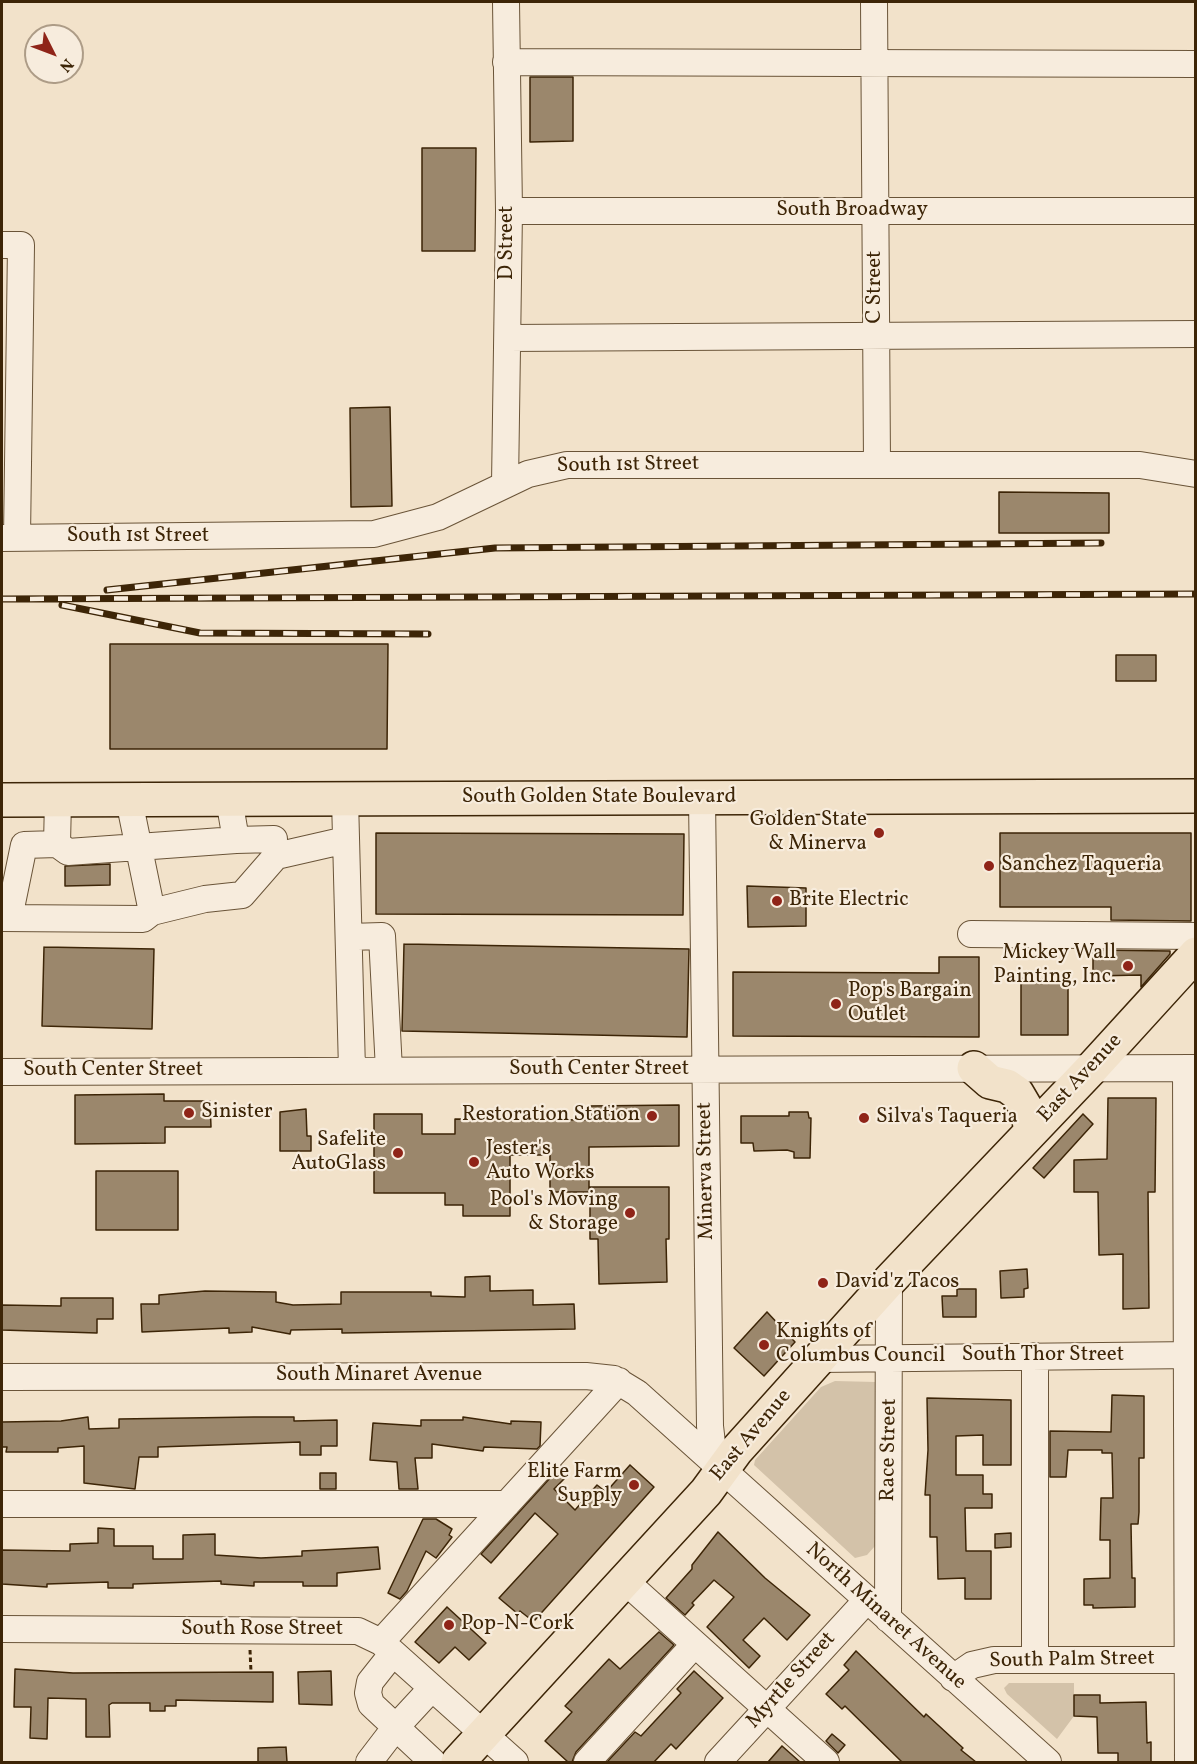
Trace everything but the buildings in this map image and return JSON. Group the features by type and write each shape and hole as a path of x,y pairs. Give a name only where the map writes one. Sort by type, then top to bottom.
{"main road":[{"name":"South Golden State Boulevard","path":"2,800 1196,796"},
{"name":"East Avenue","path":"458,1762 625,1581 722,1471 736,1451 889,1281 1092,1068 1196,954"},
{"path":"974,1068 990,1082 1007,1086 1017,1093 1027,1110 1031,1131"}],"street":[{"name":"D Street","path":"505,484 509,211 506,2"},
{"name":"C Street","path":"874,2 877,464"},
{"path":"506,62 1196,64"},
{"name":"South Broadway","path":"509,211 1196,211"},
{"path":"2,245 21,245 9,538"},
{"path":"508,338 1196,334"},
{"name":"South 1st Street","path":"9,538 374,534 438,518 540,469 567,465 1140,465 1196,474"},
{"name":"Minerva Street","path":"702,798 710,1426 713,1452 722,1471"},
{"path":"229,799 236,840"},
{"path":"272,799 275,847 242,895 205,899 152,912 143,919 5,918 24,845 57,844 68,852 236,840 275,847 346,840"},
{"path":"345,799 352,1071"},
{"path":"57,844 58,800"},
{"path":"129,800 152,912"},
{"path":"971,934 1196,936"},
{"path":"349,937 382,936 388,1070"},
{"path":"350,1007 385,1006"},
{"path":"1188,1762 1191,1660 1191,1068"},
{"name":"South Center Street","path":"2,1072 1191,1068"},
{"name":"Race Street","path":"888,1619 891,1357 889,1281"},
{"name":"South Thor Street","path":"819,1359 1191,1355"},
{"path":"1035,1356 1035,1660"},
{"name":"South Minaret Avenue","path":"2,1377 586,1376 619,1381 637,1394 722,1471"},
{"path":"433,1762 373,1707 368,1693 375,1672 387,1648 507,1504 619,1381"},
{"path":"690,1442 703,1436 710,1426"},
{"name":"North Minaret Avenue","path":"722,1471 1048,1762"},
{"path":"2,1504 507,1504"},
{"path":"625,1581 826,1762"},
{"name":"Myrtle Street","path":"718,1762 867,1600"},
{"name":"South Rose Street","path":"2,1629 348,1630 365,1633 387,1648 515,1762"},
{"path":"587,1762 695,1644"},
{"name":"South Palm Street","path":"953,1678 966,1669 985,1661 1191,1660"},
{"path":"369,1762 395,1728 432,1688"}],"path":[{"path":"250,1644 251,1672"}],"shaded area":[{"path":"835,1381 876,1382 875,1546 867,1555 855,1558 754,1465 755,1460 821,1387"},
{"path":"1009,1683 1074,1683 1074,1716 1057,1739 1007,1694 1004,1688"}],"railway":[{"path":"107,590 495,548 1101,543"},
{"path":"2,599 1196,594"},
{"path":"62,605 200,633 428,634"}],"place":[{"name":"Golden State & Minerva","path":"879,833"},
{"name":"Sanchez Taqueria","path":"989,866"},
{"name":"Brite Electric","path":"777,901"},
{"name":"Mickey Wall Painting, Inc.","path":"1128,966"},
{"name":"Pop's Bargain Outlet","path":"836,1004"},
{"name":"Sinister","path":"189,1113"},
{"name":"Restoration Station","path":"652,1116"},
{"name":"Silva's Taqueria","path":"864,1118"},
{"name":"Safelite AutoGlass","path":"398,1153"},
{"name":"Jester's Auto Works","path":"474,1162"},
{"name":"Pool's Moving & Storage","path":"630,1213"},
{"name":"David'z Tacos","path":"823,1283"},
{"name":"Knights of Columbus Council","path":"764,1345"},
{"name":"Elite Farm Supply","path":"634,1485"},
{"name":"Pop-N-Cork","path":"449,1625"}]}
